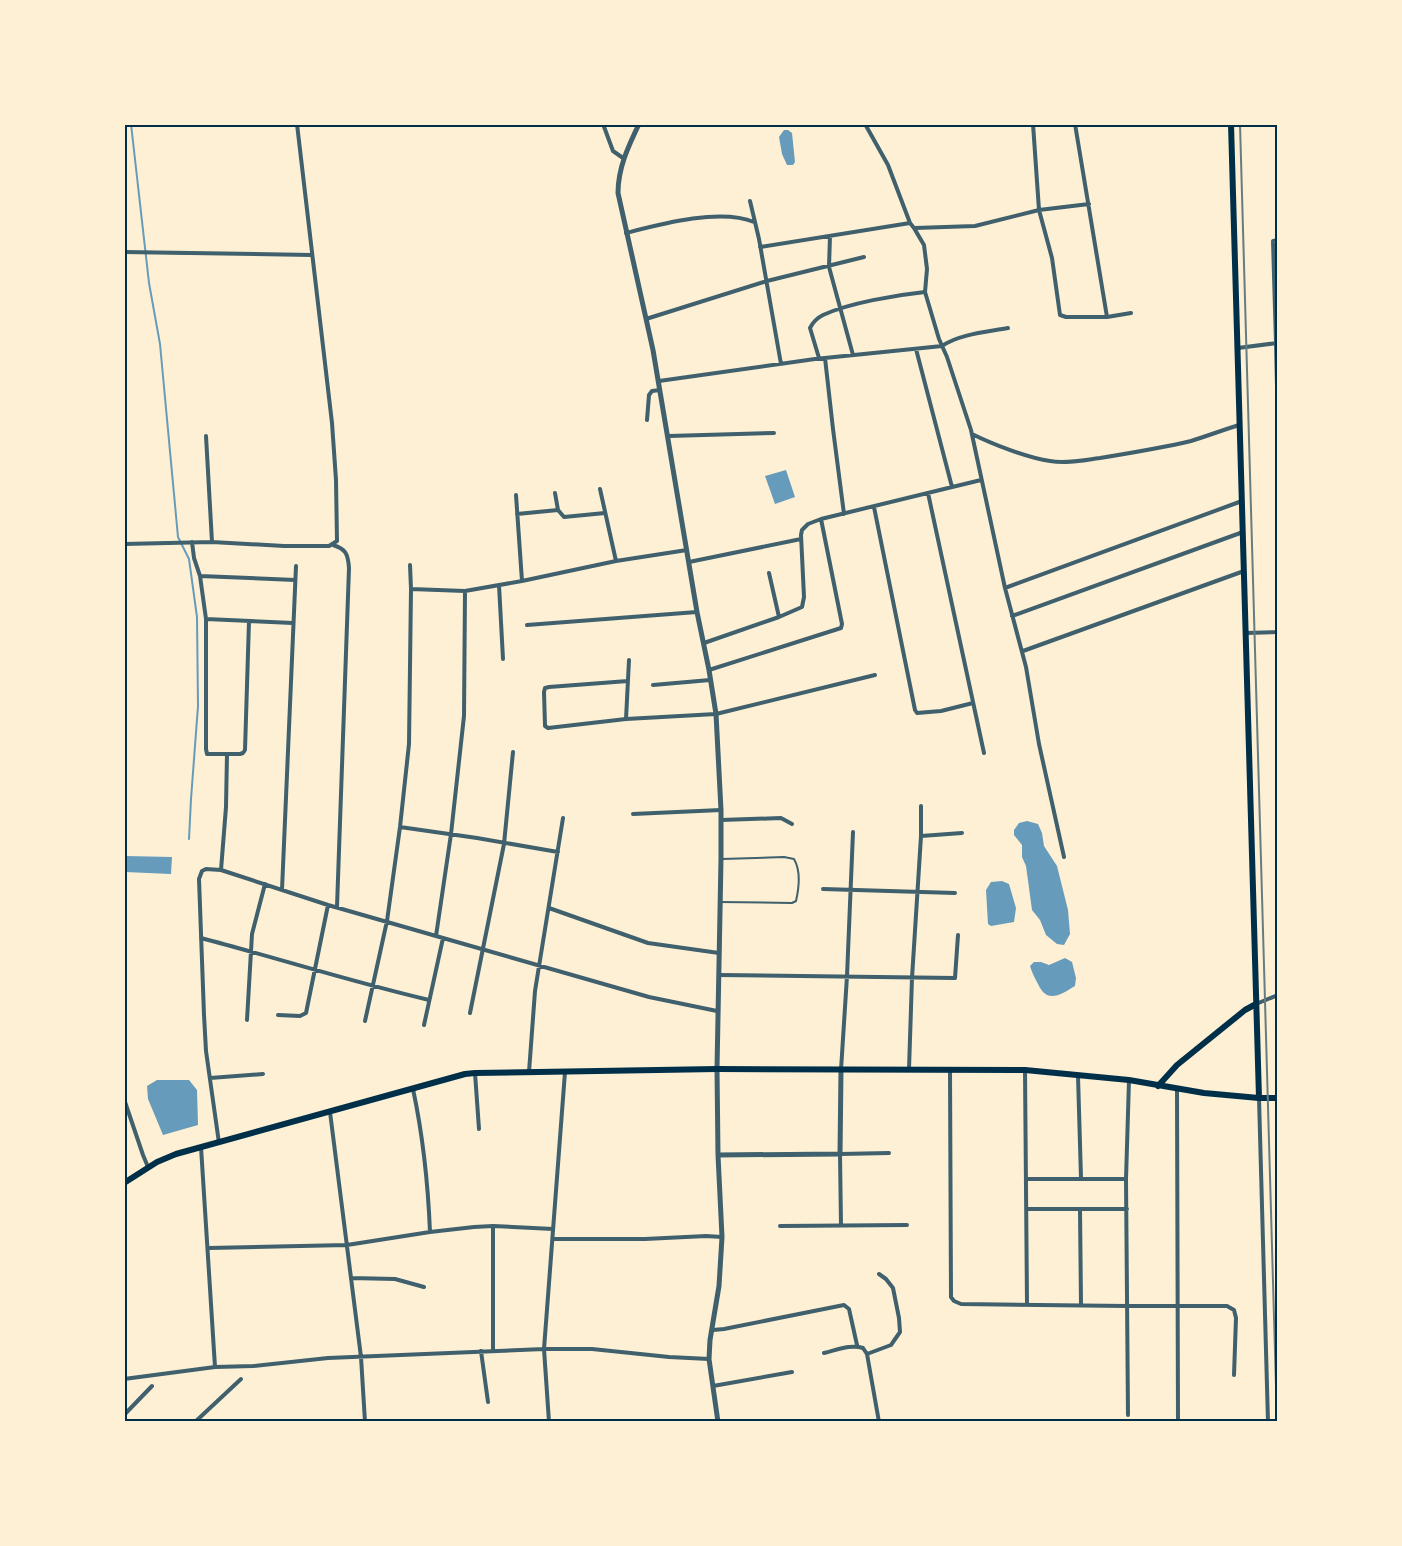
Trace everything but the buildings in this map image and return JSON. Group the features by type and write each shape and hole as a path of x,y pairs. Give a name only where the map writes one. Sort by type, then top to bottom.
{"main road":[{"path":"1231,124 1259,1098"},
{"path":"1158,1086 1177,1065 1245,1010 1256,1004"},
{"path":"124,1183 148,1167 176,1154 475,1073 717,1068 1025,1070 1129,1080 1178,1089 1259,1098 1278,1098"}],"street":[{"path":"297,124 332,423 337,541 333,545"},
{"path":"603,124 613,151 624,158"},
{"path":"639,124 624,158 618,180 618,193 661,389 716,714 721,810 717,1068 722,1237 719,1286 709,1359 718,1422"},
{"path":"865,124 888,165 910,223 924,245 927,269 925,292 972,434 1005,588 1023,651 1039,744 1064,857"},
{"path":"1033,124 1039,210 1052,258 1060,315 1066,317 1107,316 1131,313"},
{"path":"1075,124 1107,316"},
{"path":"750,201 781,364"},
{"path":"914,228 975,226 1039,210 1089,204"},
{"path":"626,233 704,218 738,218 755,223"},
{"path":"760,247 910,223"},
{"path":"830,236 829,267 854,355"},
{"path":"1278,240 1272,241 1278,432"},
{"path":"124,252 312,255"},
{"path":"646,319 766,281 864,257"},
{"path":"819,358 810,328 813,322 822,316 840,309 925,292"},
{"path":"659,381 819,358 916,350 942,346 953,340 1008,328"},
{"path":"1238,348 1277,343"},
{"path":"916,350 952,487"},
{"path":"825,358 844,514"},
{"path":"647,420 649,395 652,391 661,389"},
{"path":"972,434 1028,455 1050,461 1069,462 1167,446 1194,440 1239,425"},
{"path":"669,436 774,433"},
{"path":"206,436 212,542"},
{"path":"704,643 802,607 801,538 802,530 808,524 981,480"},
{"path":"600,489 616,561"},
{"path":"555,493 560,514 567,517 605,513"},
{"path":"928,493 984,753"},
{"path":"516,495 522,581"},
{"path":"1005,588 1242,501"},
{"path":"874,507 915,712 941,711 973,703"},
{"path":"517,514 558,510"},
{"path":"710,670 841,628 821,519"},
{"path":"1012,616 1243,532"},
{"path":"689,562 801,538"},
{"path":"190,542 200,576 206,619 207,754 243,753 246,748 249,621"},
{"path":"124,544 212,542 284,546 333,545 341,547 346,552 349,568 337,907"},
{"path":"411,589 465,591 616,561 687,550"},
{"path":"365,1021 387,921 409,744 410,565"},
{"path":"282,890 296,566"},
{"path":"1023,651 1244,571"},
{"path":"1246,633 1277,632 1278,572"},
{"path":"769,573 779,617"},
{"path":"200,576 295,580"},
{"path":"500,585 503,659"},
{"path":"436,936 451,834 464,717 465,591"},
{"path":"527,625 698,612"},
{"path":"206,619 293,623"},
{"path":"626,719 629,660"},
{"path":"628,681 545,688 546,727 626,719 716,714 875,675"},
{"path":"653,685 711,680"},
{"path":"470,1013 504,843 513,752"},
{"path":"221,870 227,754"},
{"path":"909,1070 921,806"},
{"path":"633,814 721,810"},
{"path":"529,1072 538,964 563,818"},
{"path":"721,820 781,818 792,824"},
{"path":"400,827 558,852"},
{"path":"841,1226 840,1070 847,976 853,832"},
{"path":"921,836 962,833"},
{"path":"219,1143 204,1015 200,879 202,871 206,869 221,870 328,905 650,997 717,1011"},
{"path":"247,1020 252,933 265,884"},
{"path":"823,889 955,892"},
{"path":"278,1015 300,1016 306,1013 328,905"},
{"path":"549,908 648,943 719,953"},
{"path":"719,975 955,978 958,935"},
{"path":"201,938 373,987 429,1000"},
{"path":"424,1025 442,938"},
{"path":"1256,1004 1278,995"},
{"path":"950,1070 951,1297 954,1301 961,1304 1227,1306 1234,1310 1236,1318 1234,1375"},
{"path":"1025,1070 1027,1304"},
{"path":"549,1422 543,1349 565,1072"},
{"path":"475,1073 479,1129"},
{"path":"210,1078 263,1074"},
{"path":"1078,1076 1081,1178"},
{"path":"1128,1415 1126,1179 1129,1080"},
{"path":"413,1089 424,1152 430,1232"},
{"path":"1178,1089 1179,1422"},
{"path":"1259,1098 1268,1422"},
{"path":"124,1099 148,1167"},
{"path":"330,1112 361,1357 365,1422"},
{"path":"201,1147 215,1367"},
{"path":"718,1155 889,1153"},
{"path":"1026,1179 1126,1179"},
{"path":"1026,1209 1127,1209"},
{"path":"1080,1209 1081,1305"},
{"path":"780,1226 907,1225"},
{"path":"209,1248 347,1245 430,1232 494,1226 553,1229"},
{"path":"493,1351 494,1226"},
{"path":"553,1239 722,1237"},
{"path":"867,1354 891,1344 900,1332 893,1288 879,1274"},
{"path":"351,1278 395,1279 424,1287"},
{"path":"713,1329 724,1329 844,1305 849,1310 856,1346"},
{"path":"824,1353 856,1346 863,1348 867,1354 879,1422"},
{"path":"124,1379 215,1367 253,1366 328,1358 481,1351 592,1349 709,1359"},
{"path":"481,1351 488,1402"},
{"path":"712,1386 792,1372"},
{"path":"195,1422 241,1379"},
{"path":"124,1414 152,1386"}],"lane":[{"path":"720,902 792,903 796,901 798,891 798,865 794,859 784,857 721,859"}],"water":[{"path":"784,130 792,133 795,162 793,165 787,165 782,154 779,137"},
{"path":"786,470 795,497 775,504 765,476"},
{"path":"1027,821 1038,824 1044,846 1057,866 1068,910 1070,934 1064,945 1057,944 1046,935 1040,920 1032,910 1026,866 1022,857 1022,845 1014,835 1014,830 1019,823"},
{"path":"125,856 172,857 171,874 125,872"},
{"path":"1002,881 1009,884 1016,908 1014,922 991,926 988,924 986,890 991,882"},
{"path":"1065,958 1072,962 1076,978 1075,986 1059,995 1045,994 1030,966 1034,962 1049,965"},
{"path":"157,1080 189,1080 197,1090 198,1125 163,1135 148,1099 147,1086"}],"waterway":[{"path":"131,124 149,283 160,344 178,537 189,559 197,617 198,706 189,839"}],"railway":[{"path":"1240,124 1277,1422"}]}
